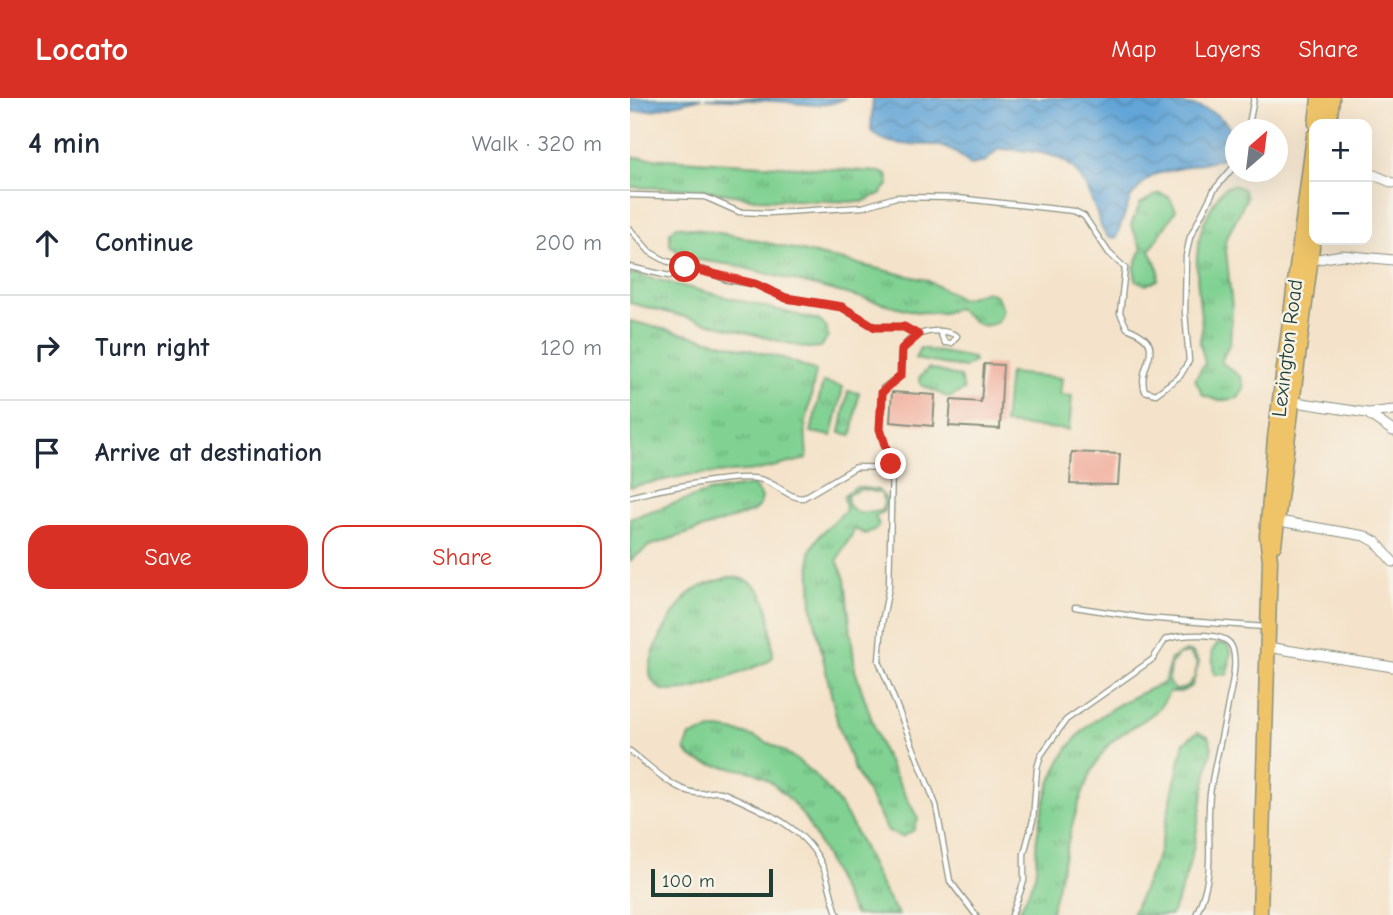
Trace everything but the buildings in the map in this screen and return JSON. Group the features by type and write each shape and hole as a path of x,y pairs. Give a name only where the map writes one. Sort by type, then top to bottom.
{"main road":[{"path":"1317,119 1319,98"},
{"path":"1330,119 1332,98"},
{"name":"Lexington Road","path":"1260,915 1270,560 1311,182"},
{"name":"Lexington Road","path":"1304,261 1310,245"}],"street":[{"path":"1372,174 1393,184"},
{"path":"1304,261 1364,255 1393,260"},
{"path":"1286,400 1367,414 1393,410"},
{"path":"1367,414 1393,431"},
{"path":"1273,520 1365,536 1376,542 1393,562"},
{"path":"1267,647 1393,667"}],"lane":[{"path":"1250,119 1255,98"},
{"path":"630,195 705,197 739,212 768,213 863,207 896,197 957,198 1074,211 1084,216 1109,253 1125,268 1120,313 1127,328 1141,333 1149,342 1151,357 1142,383 1144,391 1156,394 1180,376 1189,361 1185,312 1186,256 1190,237 1217,185 1225,176"},
{"path":"630,229 650,252 685,267 755,284 786,298 842,307 875,327 904,327 918,335"},
{"path":"630,267 669,276 685,267"},
{"path":"939,331 918,335 902,349 901,375 882,392 880,429 892,468 888,541 890,587 882,623 879,662 936,805 950,881 976,915"},
{"path":"630,497 678,486 750,478 768,481 796,498 803,498 856,467 892,468"},
{"path":"1075,607 1145,618 1268,628"},
{"path":"1012,915 1024,881 1024,853 1032,820 1037,768 1041,755 1066,720 1153,659 1165,640 1186,635 1223,638 1231,644 1233,652 1230,695 1210,796 1211,871 1196,915"},
{"path":"630,751 683,789 696,793 715,790 723,793 779,820 800,834 822,864 838,915"}],"green space":[{"path":"630,157 880,172 887,175 889,184 880,194 862,202 756,199 699,189 630,187"},
{"path":"1233,185 1243,189 1247,197 1225,241 1232,308 1230,342 1221,362 1241,377 1244,388 1238,398 1219,401 1203,395 1195,379 1205,363 1200,342 1202,328 1197,251 1204,222 1217,197"},
{"path":"1159,193 1169,197 1176,210 1150,250 1159,271 1158,280 1146,285 1136,280 1134,268 1142,249 1131,225 1140,204"},
{"path":"677,226 737,236 926,280 962,299 987,291 997,296 1003,310 998,321 981,325 957,308 943,313 917,312 733,265 685,258 670,245 670,232"},
{"path":"630,273 818,320 826,326 828,337 821,347 807,348 630,303"},
{"path":"630,321 783,358 816,371 805,428 807,459 759,470 688,475 630,487"},
{"path":"920,348 973,358 974,361 964,368 915,359"},
{"path":"929,368 960,377 964,390 949,398 921,385 919,378"},
{"path":"1009,373 1062,378 1060,395 1072,396 1069,430 1004,424"},
{"path":"823,382 843,387 832,436 811,432"},
{"path":"848,391 859,393 852,435 840,433"},
{"path":"753,485 762,497 760,505 752,512 649,546 630,561 630,518 709,492"},
{"path":"856,487 878,490 881,493 888,501 884,511 875,517 879,524 876,529 865,534 855,529 837,560 845,579 855,670 882,750 918,819 914,830 902,837 888,831 854,768 838,725 812,608 810,551 819,536 846,510 844,495","holes":["861,489 881,493 884,503 881,511 859,513 849,506 847,495"]},
{"path":"729,577 744,579 762,593 769,616 773,656 769,661 700,687 672,691 660,689 651,678 651,661 670,620 692,592"},
{"path":"1218,643 1227,644 1231,651 1228,675 1214,674 1212,651"},
{"path":"1185,651 1193,653 1199,662 1195,674 1197,663 1189,653 1178,655"},
{"path":"1178,655 1170,666 1168,681 1175,690 1186,688 1194,678 1192,686 1181,692 1169,692 1156,710 1106,748 1085,786 1071,828 1050,915 1018,915 1035,875 1037,838 1043,807 1062,758 1091,723 1112,709 1164,683 1171,659"},
{"path":"715,729 760,739 780,749 816,777 845,813 899,915 855,915 808,823 781,791 763,777 743,770 708,764 690,756 685,749 690,736"},
{"path":"1198,732 1208,736 1212,748 1192,854 1180,895 1171,915 1132,915 1159,853 1184,742"}],"water":[{"path":"630,98 702,98 653,110 630,112"},
{"path":"705,98 846,98 818,105"},
{"path":"873,98 1149,98 1201,108 1222,119 1225,122 1225,155 1223,158 1156,174 1144,182 1131,197 1116,238 1108,237 1102,229 1086,187 1078,174 1056,157 1022,150 998,149 985,162 971,165 949,149 888,142 871,130"}],"route":[{"path":"685,267 707,271 727,280 755,284 786,298 821,306 842,307 875,327 898,326 916,333 918,335 902,349 901,375 883,388 882,392 880,429 891,464"}]}
